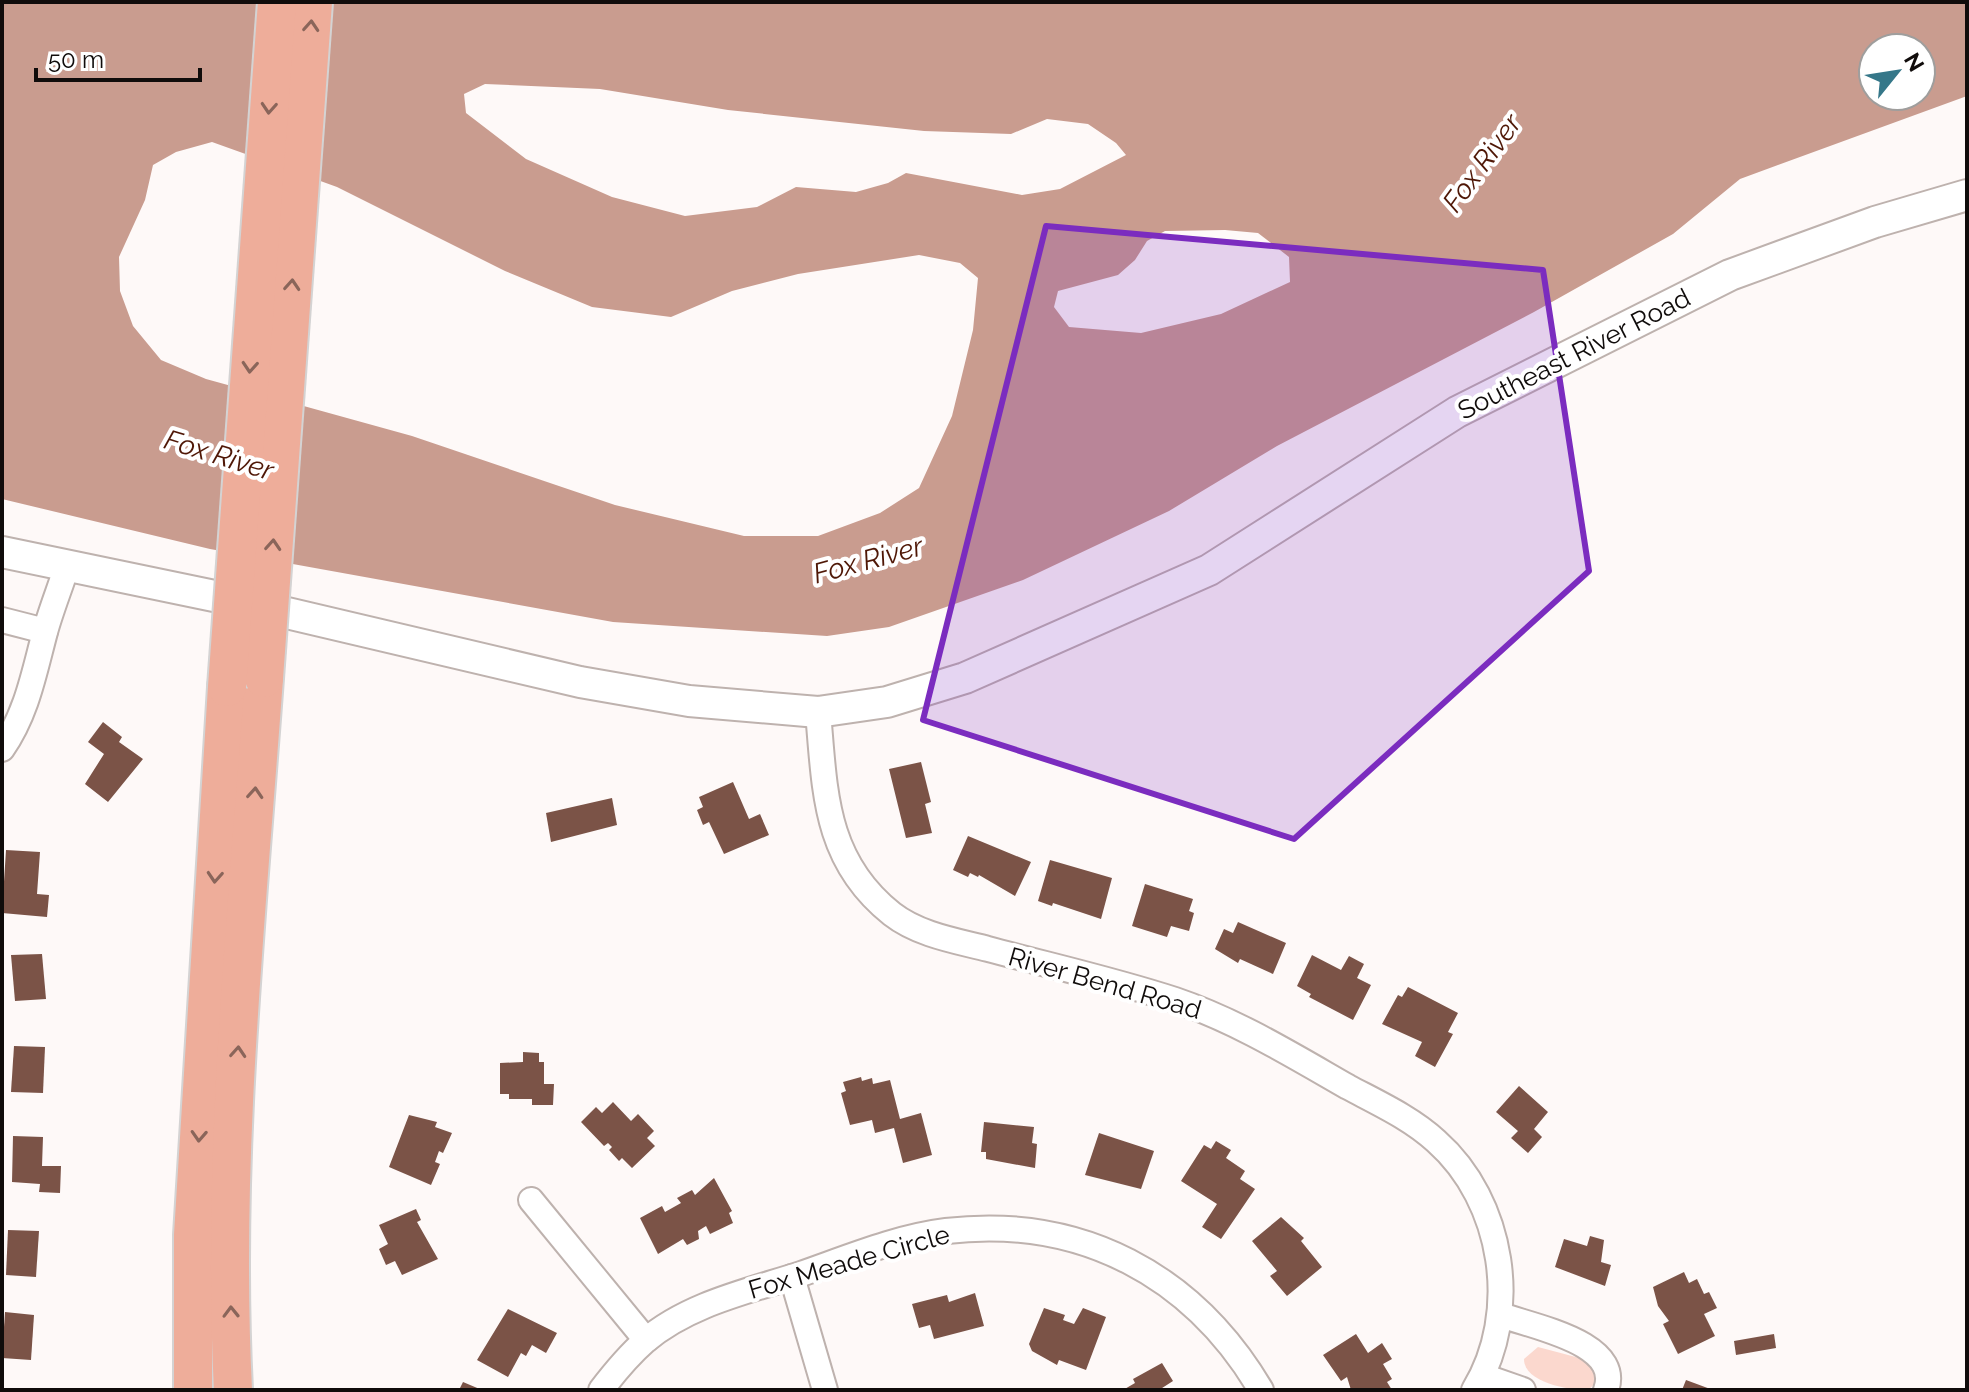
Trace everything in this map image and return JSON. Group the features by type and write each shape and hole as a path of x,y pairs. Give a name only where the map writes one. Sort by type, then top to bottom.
{"main road":[{"path":"193,1390 193,1235 227,687 277,2"},
{"path":"233,1390 230,1267 233,1124 313,2"}],"street":[{"name":"Southeast River Road","path":"2,552 219,597 580,682 689,701 818,712 887,702 931,691 1209,570 1457,412 1730,275 1875,222 1967,195"},
{"path":"2,749 33,686 45,631 67,566"},
{"path":"2,620 45,631"},
{"name":"River Bend Road","path":"818,712 825,795 839,848 855,876 894,916 946,938 1139,990 1213,1015 1403,1118 1436,1141 1473,1189 1495,1245 1501,1315 1494,1350 1478,1383"},
{"path":"531,1200 646,1340"},
{"name":"Fox Meade Circle","path":"601,1390 646,1340 709,1306 943,1231 976,1229 1060,1236 1104,1249 1164,1280 1197,1307 1261,1390"},
{"path":"792,1277 825,1390"},
{"path":"1501,1315 1593,1349 1605,1363 1609,1379 1606,1390"},
{"path":"1478,1383 1523,1390"}],"highlighted area":[{"path":"1046,226 1543,270 1589,571 1294,839 923,720"}],"shaded area":[{"path":"1538,1347 1587,1360 1592,1363 1597,1382 1588,1390 1580,1390 1559,1387 1539,1379 1531,1374 1524,1359"}],"water":[{"name":"Fox River","path":"2,2 1967,2 1967,96 1937,107 1937,32 1857,32 1857,112 1923,112 1740,179 1673,234 1534,312 1277,446 1169,511 1023,580 889,627 827,636 613,622 210,549 2,499","holes":["485,84 600,89 728,110 924,131 1011,134 1047,119 1088,124 1116,143 1126,155 1060,189 1022,195 906,173 888,183 856,192 796,187 757,207 685,216 612,197 526,159 466,113 464,94","212,142 337,187 505,271 592,307 671,317 732,291 798,274 919,255 960,263 978,278 973,330 952,416 919,488 880,513 818,536 744,536 615,505 412,436 206,379 161,360 133,326 120,291 119,257 145,200 153,165 176,152","1165,231 1258,233 1289,257 1290,282 1221,314 1141,333 1069,327 1054,307 1058,291 1118,275 1135,260 1147,241"]}],"building":[{"path":"103,722 122,737 119,742 143,759 108,802 85,784 104,754 88,742"},
{"path":"921,762 931,802 925,804 932,833 906,838 889,769"},
{"path":"733,782 749,819 760,814 769,835 724,854 709,822 703,825 697,810 703,807 699,797"},
{"path":"612,798 617,825 551,842 546,813"},
{"path":"968,836 1031,862 1015,896 979,875 970,873 968,877 953,870"},
{"path":"6,850 40,852 37,894 49,895 47,917 2,913"},
{"path":"1050,860 1112,878 1101,919 1038,901"},
{"path":"1145,884 1193,899 1189,911 1194,913 1189,931 1171,926 1167,937 1132,926"},
{"path":"1238,922 1286,943 1273,974 1240,959 1238,963 1215,949 1224,929 1233,933"},
{"path":"42,954 46,999 15,1001 11,955"},
{"path":"1312,955 1341,970 1349,956 1364,964 1357,978 1371,985 1353,1020 1309,997 1311,994 1297,986"},
{"path":"1408,987 1458,1013 1448,1032 1453,1034 1435,1067 1415,1056 1422,1042 1382,1024 1398,995 1402,997"},
{"path":"14,1046 45,1047 43,1093 11,1092"},
{"path":"523,1052 539,1053 539,1062 544,1062 544,1084 554,1084 553,1105 532,1105 532,1099 509,1099 509,1094 500,1094 500,1063 523,1062"},
{"path":"861,1077 862,1081 872,1078 873,1084 890,1080 900,1119 921,1113 932,1155 903,1163 894,1128 875,1133 872,1120 850,1125 841,1093 846,1091 843,1082"},
{"path":"1519,1086 1548,1112 1534,1129 1542,1137 1528,1153 1511,1138 1518,1131 1496,1112"},
{"path":"613,1102 631,1121 638,1114 654,1131 647,1138 655,1146 632,1168 622,1158 619,1161 609,1150 612,1147 608,1143 604,1146 581,1122 596,1107 602,1113"},
{"path":"409,1115 437,1122 435,1127 452,1133 443,1153 439,1151 435,1162 440,1164 431,1185 389,1167"},
{"path":"984,1122 1034,1127 1032,1143 1037,1144 1035,1168 986,1159 986,1152 981,1152"},
{"path":"1099,1133 1154,1151 1141,1189 1085,1175"},
{"path":"13,1136 43,1137 42,1166 61,1166 60,1193 39,1192 40,1184 12,1182"},
{"path":"1216,1141 1231,1150 1226,1158 1245,1171 1240,1179 1255,1189 1221,1239 1202,1227 1217,1204 1181,1181 1204,1145 1211,1149"},
{"path":"714,1178 732,1211 729,1213 733,1223 710,1234 706,1226 698,1231 699,1239 687,1245 683,1239 658,1254 640,1218 662,1206 665,1212 681,1203 677,1198 692,1190 695,1195"},
{"path":"416,1209 421,1220 417,1222 438,1259 402,1275 395,1261 386,1265 379,1249 388,1244 379,1225"},
{"path":"1281,1217 1304,1238 1301,1241 1322,1267 1287,1296 1270,1276 1277,1271 1252,1241"},
{"path":"8,1230 39,1231 36,1277 6,1275"},
{"path":"1590,1236 1604,1240 1601,1262 1611,1265 1605,1286 1555,1267 1564,1239 1587,1246"},
{"path":"1684,1272 1689,1283 1697,1279 1704,1294 1709,1292 1717,1308 1704,1314 1715,1336 1678,1354 1663,1324 1669,1321 1658,1306 1653,1287"},
{"path":"975,1293 984,1326 934,1339 930,1325 919,1328 912,1304 947,1295 949,1302"},
{"path":"1044,1308 1065,1315 1063,1320 1074,1324 1083,1308 1106,1317 1086,1370 1059,1360 1057,1365 1032,1351 1029,1344"},
{"path":"508,1309 557,1333 546,1353 532,1345 526,1356 521,1353 508,1377 477,1360"},
{"path":"5,1312 34,1315 31,1360 2,1358"},
{"path":"1356,1334 1368,1353 1382,1343 1392,1359 1383,1364 1392,1379 1387,1382 1392,1390 1351,1390 1347,1377 1341,1381 1323,1355"},
{"path":"1774,1334 1776,1348 1736,1355 1734,1341"},
{"path":"1162,1363 1173,1381 1159,1390 1123,1390 1135,1383 1133,1379"},
{"path":"1686,1380 1713,1390 1682,1390"},
{"path":"463,1382 482,1390 459,1390"}]}
